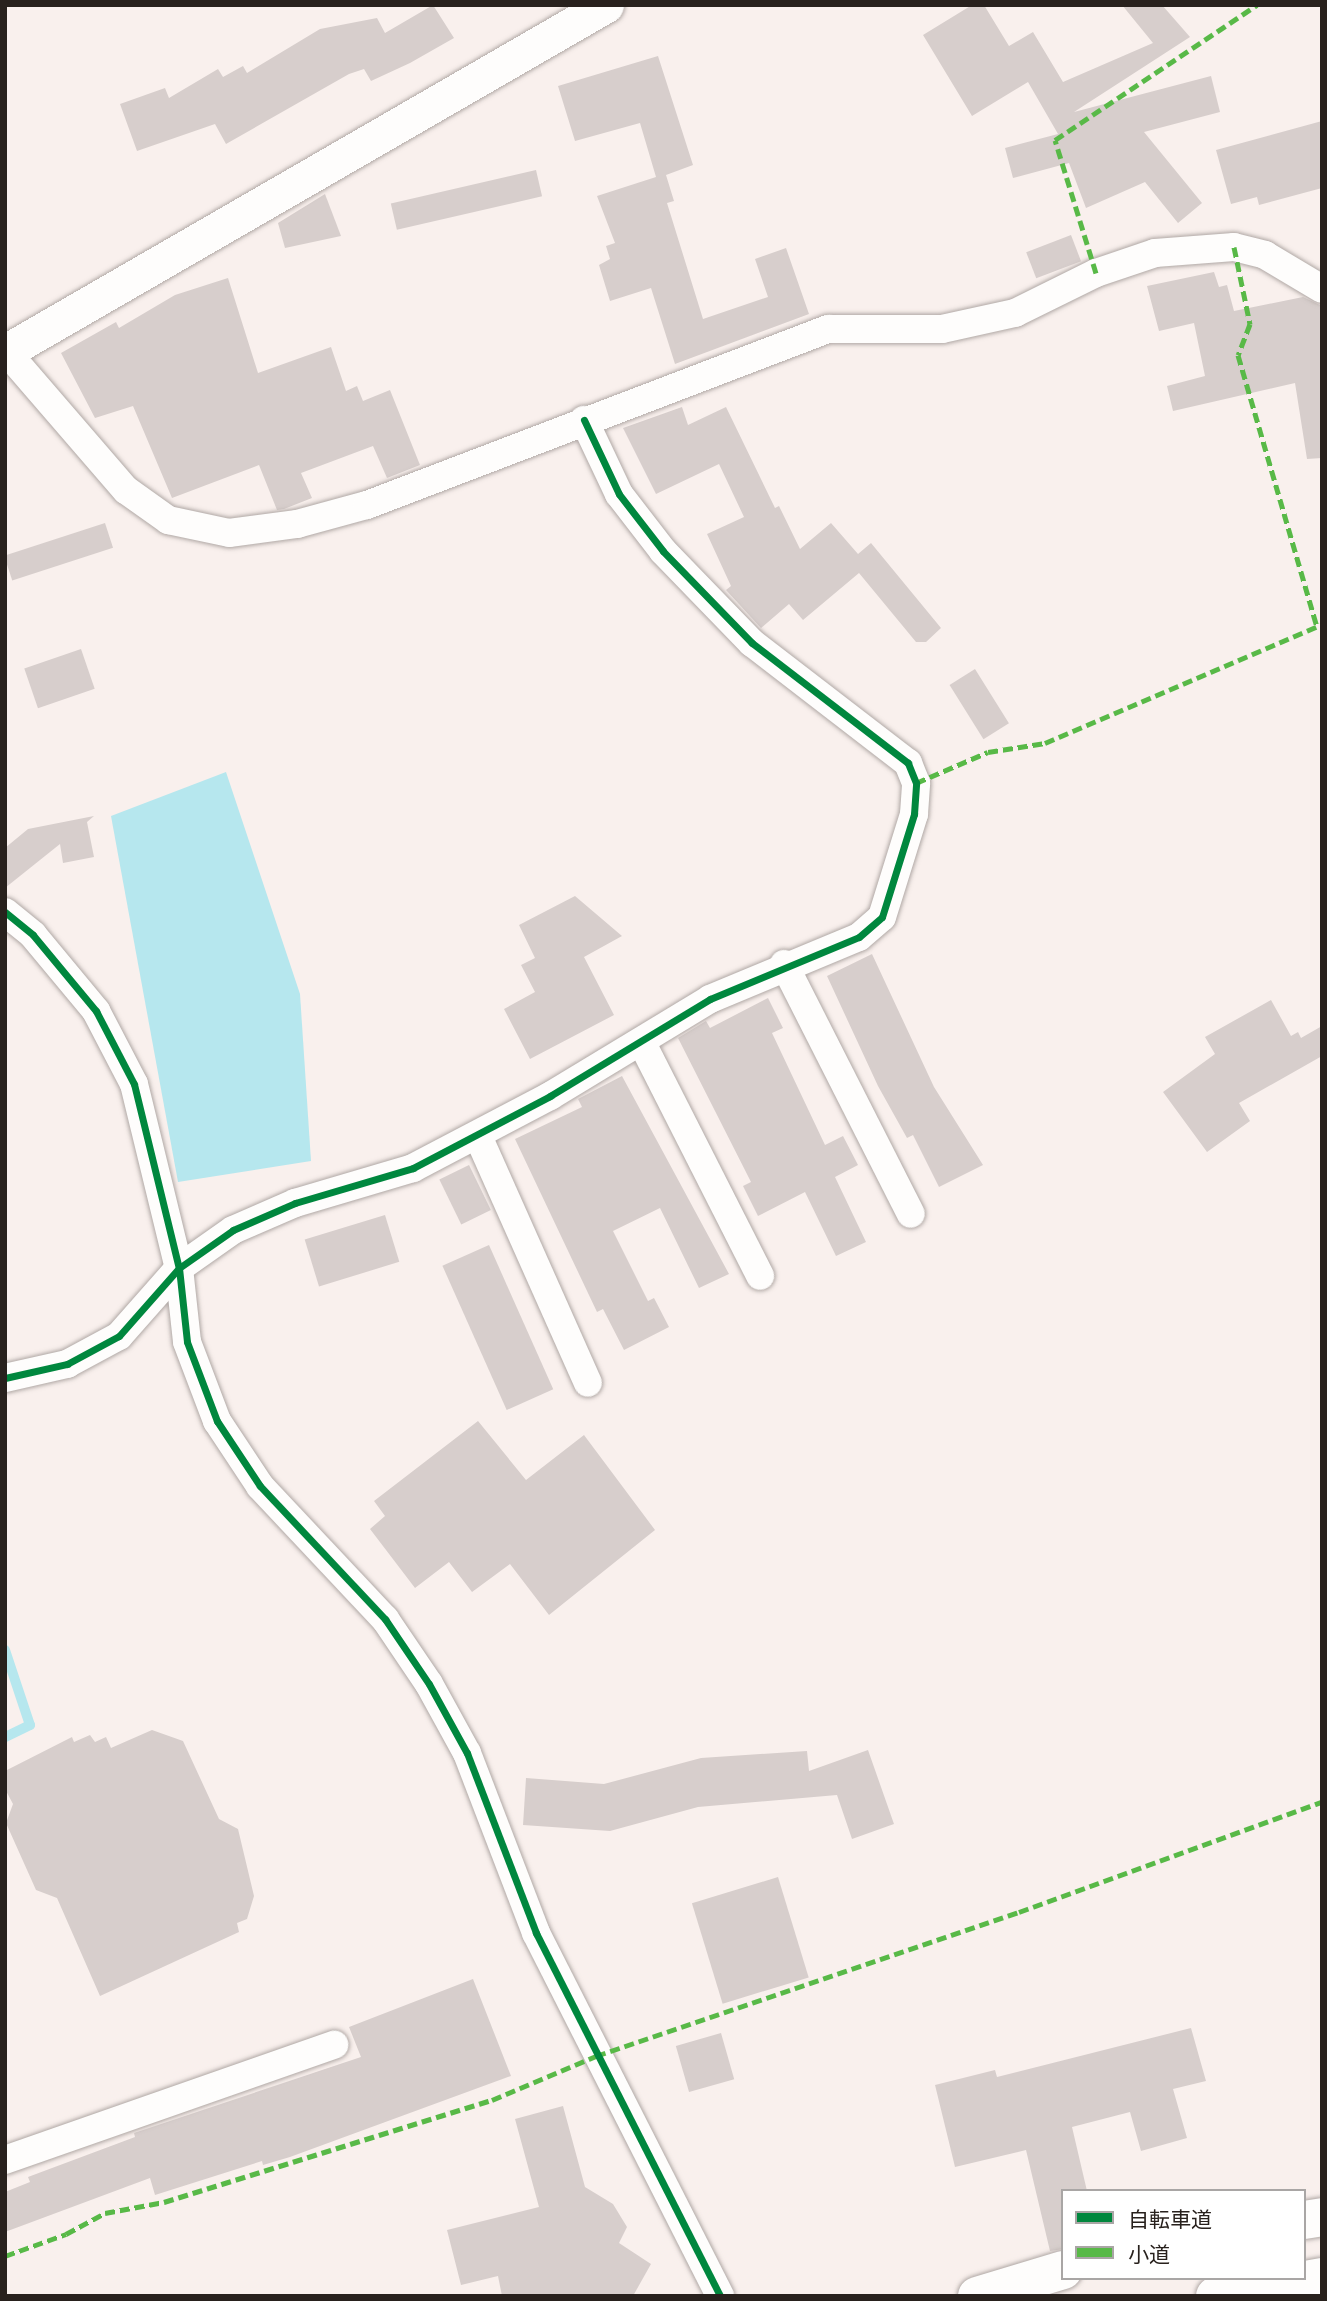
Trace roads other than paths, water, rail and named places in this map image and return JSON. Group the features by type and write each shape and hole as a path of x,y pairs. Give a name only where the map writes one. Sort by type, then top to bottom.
{"highway":[{"path":"977,2296 1061,2271"},
{"path":"1215,2296 1305,2280"}],"street":[{"path":"606,5 6,351 126,490 168,520 229,533 297,524 367,505 584,420 829,329 942,329 1015,313 1096,273 1155,253 1234,247 1265,254 1322,289"},
{"path":"5,1378 66,1364 119,1336 180,1268 233,1230 295,1203 413,1168 478,1136 642,1043 710,999 784,964 859,937 882,917 914,814 916,783 908,763 752,643 663,551 619,494 584,420"},
{"path":"5,912 33,936 96,1011 134,1084 180,1268 187,1342 217,1421 260,1486 384,1619 429,1684 467,1753 536,1933 720,2296"},
{"path":"784,964 911,1214"},
{"path":"642,1043 760,1276"},
{"path":"478,1136 588,1383"},
{"path":"5,2160 334,2045"}],"water":[{"path":"226,772 300,994 311,1161 178,1182 111,816"}],"waterway":[{"path":"5,1650 30,1725 5,1737"}]}
